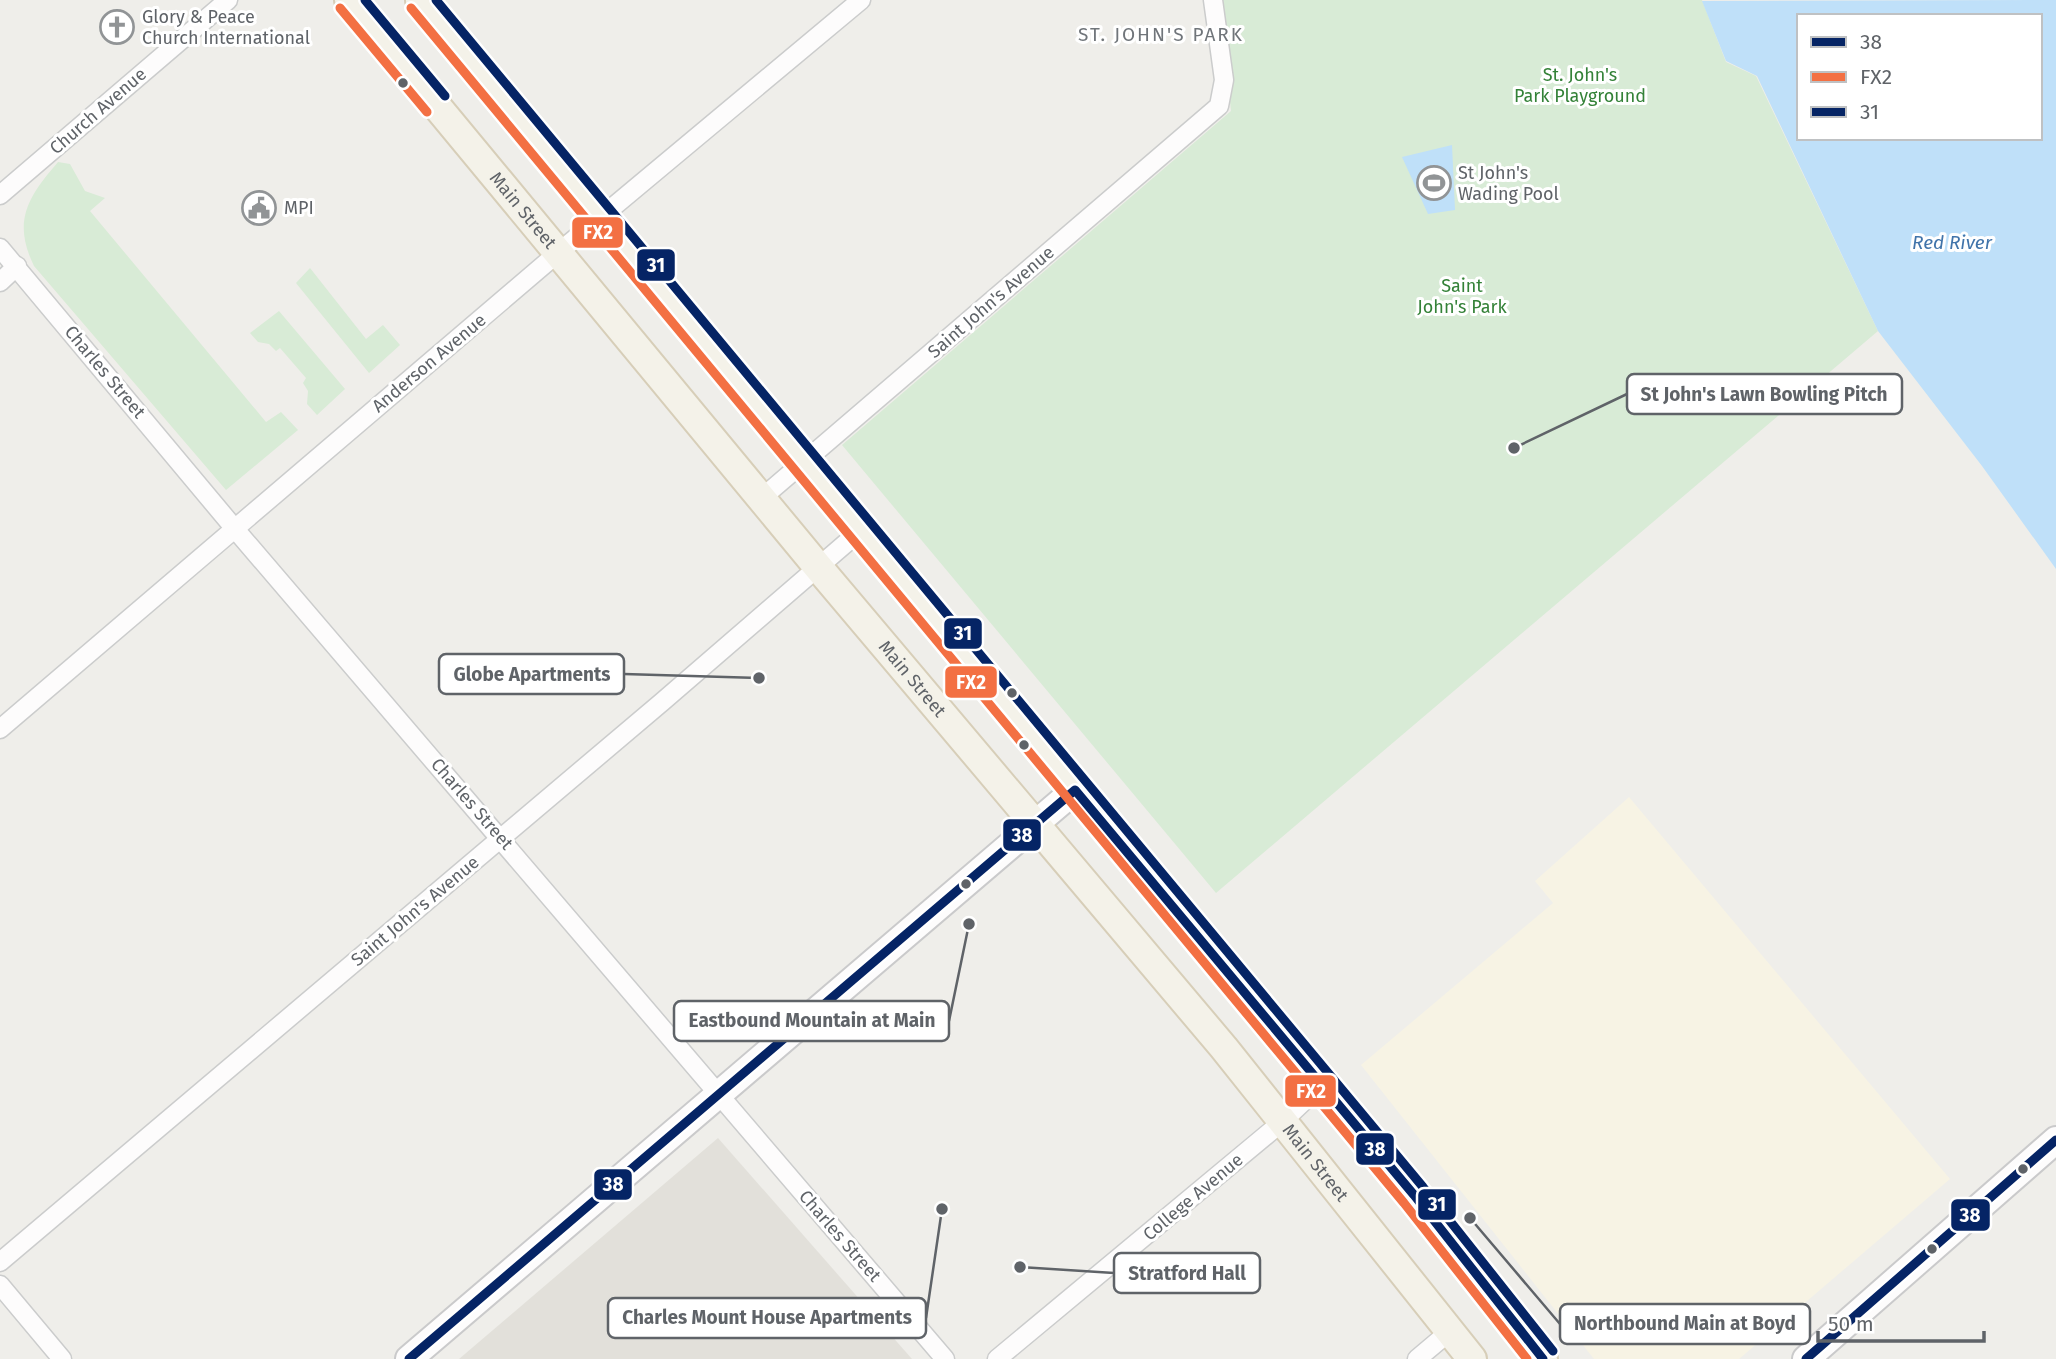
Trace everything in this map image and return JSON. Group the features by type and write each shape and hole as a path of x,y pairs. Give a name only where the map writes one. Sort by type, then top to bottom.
{"main road":[{"name":"Main Street","path":"349,0 763,497 818,567 1224,1048 1472,1359"},
{"path":"420,0 1414,1195 1543,1359"},
{"path":"409,1359 1075,790"},
{"path":"1806,1359 2056,1140"}],"street":[{"name":"Church Avenue","path":"0,195 228,0"},
{"name":"Anderson Avenue","path":"0,729 559,252 861,0"},
{"name":"Saint John's Avenue","path":"763,497 1219,106 1224,79 1213,0"},
{"name":"Charles Street","path":"0,248 235,528 945,1359"},
{"path":"0,282 17,266"},
{"name":"Saint John's Avenue","path":"0,1262 860,531"},
{"name":"College Avenue","path":"998,1359 1282,1122 1321,1085"},
{"path":"0,1285 62,1359"},
{"path":"1417,1359 1449,1332"}],"shaded area":[{"path":"1629,797 1950,1179 1739,1359 1594,1359 1361,1065 1553,903 1535,881"},
{"path":"718,1138 912,1359 459,1359"}],"green space":[{"name":"Saint John's Park","path":"1219,0 1702,0 1726,62 1756,76 1878,331 1216,893 842,445 1231,111"},
{"path":"58,162 70,164 85,191 105,198 90,211 266,422 281,412 298,430 226,490 34,266 24,236 26,210 38,187"},
{"path":"310,268 366,339 383,325 400,345 369,373 296,283"},
{"path":"279,311 345,389 317,415 307,404 308,391 303,383 306,378 280,348 276,351 269,344 258,342 250,333"}],"water":[{"name":"Red River","path":"2056,0 2056,569 1982,466 1878,331 1757,76 1726,61 1702,1"},
{"name":"St John's Wading Pool","path":"1452,145 1455,210 1428,214 1402,157"}],"transit line":[{"name":"31","path":"365,0 445,96"},
{"name":"31","path":"436,0 1423,1187 1553,1351"},
{"name":"FX2","path":"340,8 427,112"},
{"name":"FX2","path":"411,8 1404,1203 1527,1359"},
{"name":"38","path":"409,1359 1075,790 1414,1195 1543,1359"},
{"name":"38","path":"1806,1359 2056,1140"}],"place":[{"name":"Glory & Peace Church International","path":"117,27"},
{"name":"St John's Wading Pool","path":"1434,183"},
{"name":"MPI","path":"259,208"},
{"name":"St John's Lawn Bowling Pitch","path":"1514,448"},
{"name":"Globe Apartments","path":"759,678"},
{"name":"Eastbound Mountain at Main","path":"969,924"},
{"name":"Charles Mount House Apartments","path":"942,1209"},
{"name":"Northbound Main at Boyd","path":"1470,1218"},
{"name":"Stratford Hall","path":"1020,1267"}],"district":[{"name":"ST. JOHN'S PARK","path":"1161,34"}],"park label":[{"name":"St. John's Park Playground","path":"1580,85"}]}
